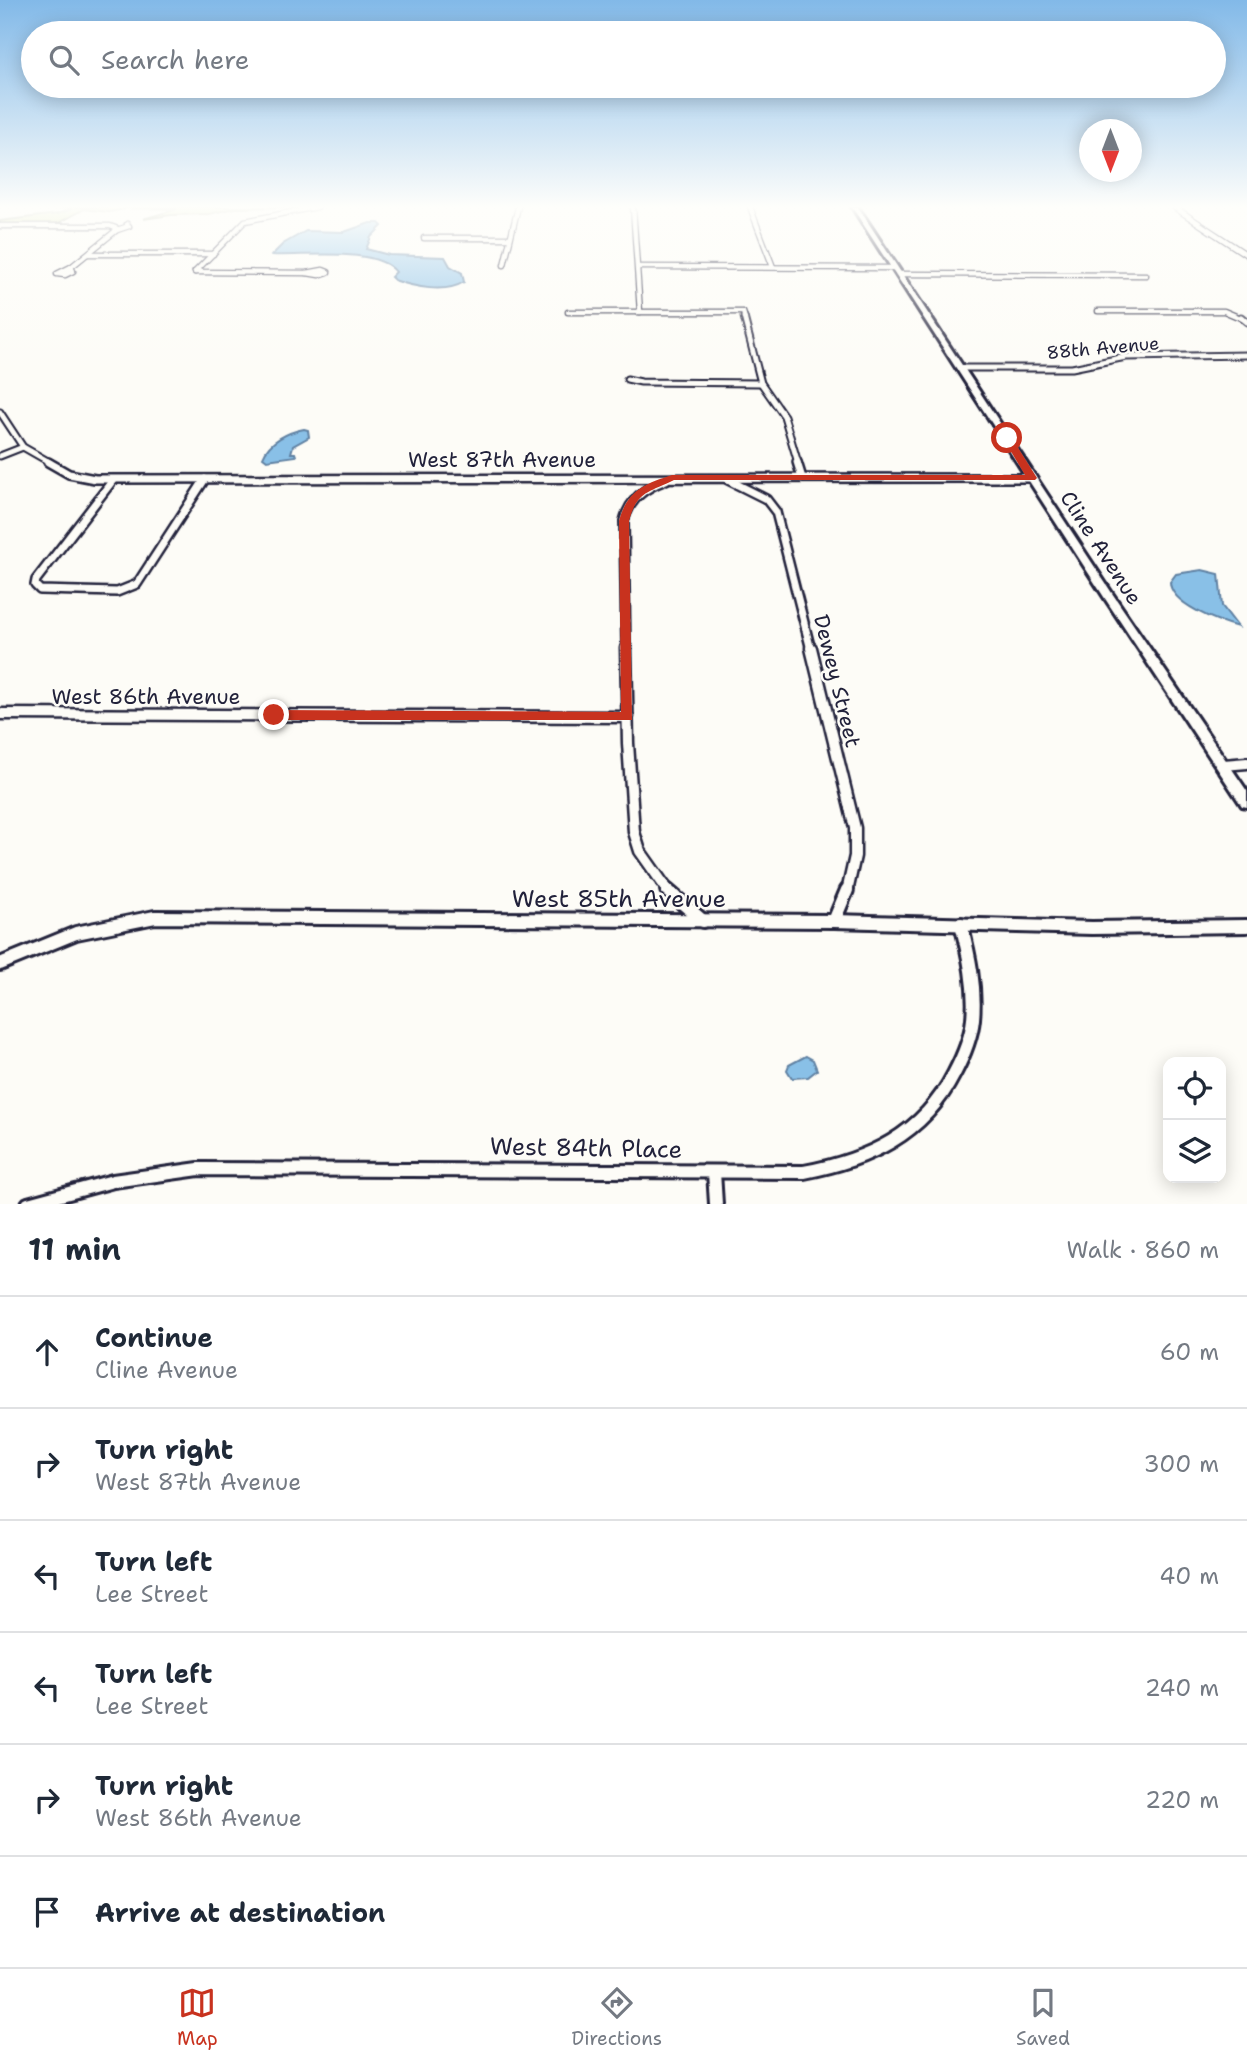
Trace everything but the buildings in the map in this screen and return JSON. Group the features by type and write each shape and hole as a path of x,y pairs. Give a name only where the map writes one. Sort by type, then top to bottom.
{"street":[{"path":"71,267 76,263"},
{"path":"204,263 195,272 307,272"},
{"path":"638,263 640,312"},
{"path":"772,263 773,267"},
{"name":"Cline Avenue","path":"892,263 1247,802"},
{"path":"638,267 773,267 1146,275"},
{"path":"1098,311 1224,311 1238,315 1247,322"},
{"path":"568,312 743,312 761,383 784,416 802,478"},
{"name":"88th Avenue","path":"960,368 1072,368 1126,357 1247,355"},
{"path":"627,379 641,382 761,383"},
{"name":"West 87th Avenue","path":"0,412 23,447 69,474 113,480 1032,478"},
{"path":"0,456 23,447"},
{"path":"672,478 636,495 626,512 628,717 634,832 640,851 663,887 703,921"},
{"name":"Dewey Street","path":"723,478 745,486 766,499 776,512 843,773 857,834 857,857 850,888 834,921"},
{"path":"113,480 35,585 49,592 117,592 137,584 205,479"},
{"name":"West 86th Avenue","path":"0,714 628,717"},
{"path":"1224,765 1247,763"},
{"name":"West 85th Avenue","path":"0,964 65,935 112,922 155,917 834,921 1092,928 1247,926"},
{"name":"West 84th Place","path":"29,1204 75,1189 136,1176 199,1169 804,1171 854,1161 898,1141 930,1112 954,1077 973,1021 972,969 961,924"},
{"path":"714,1172 716,1204"}],"water":[{"path":"384,263 448,263 462,273 464,282 448,288 411,285 394,280 391,277 396,272"},
{"path":"308,430 309,437 293,446 291,453 296,456 267,460 263,457 270,446 280,438"},
{"path":"1202,570 1219,574 1222,606 1238,627 1197,611 1178,598 1172,590 1170,582 1176,574"},
{"path":"806,1056 813,1060 817,1070 808,1077 792,1078 787,1070 789,1065"}],"route":[{"path":"274,715 628,717 624,521 629,503 636,495 672,478 1032,478 1007,438"}]}
